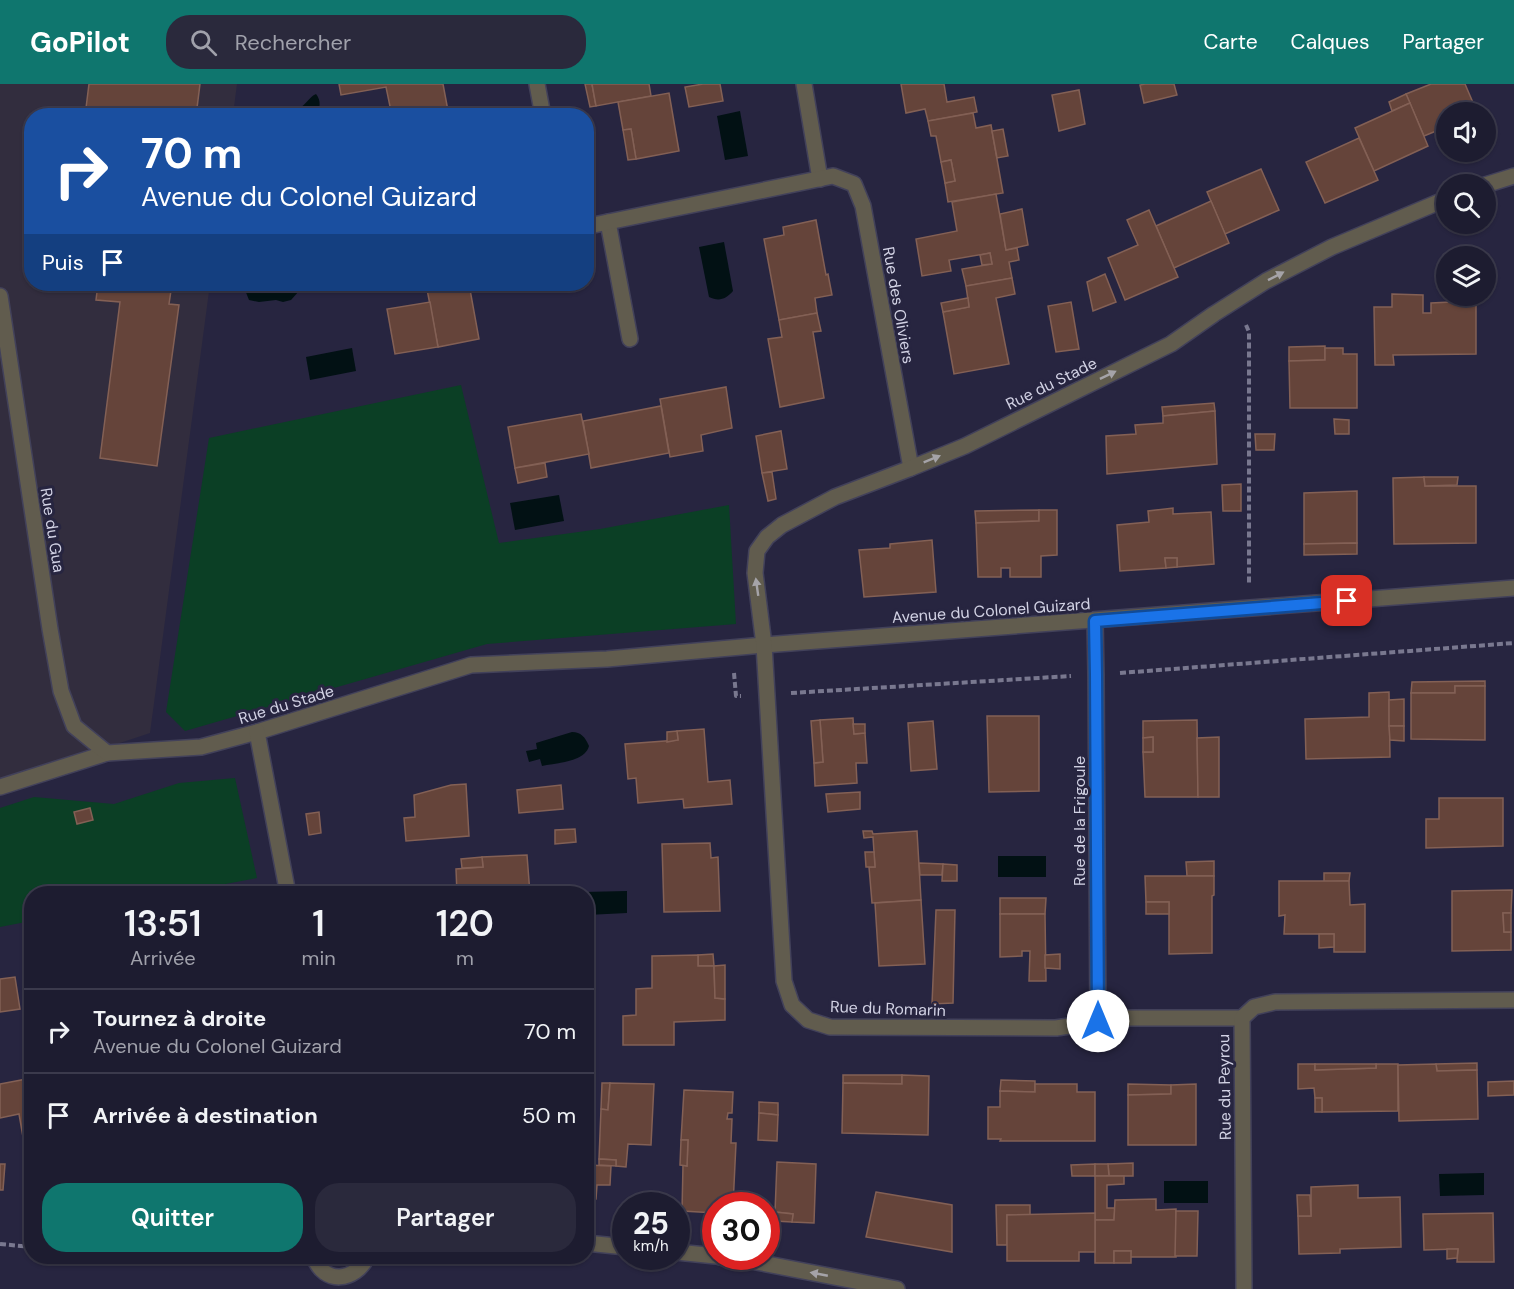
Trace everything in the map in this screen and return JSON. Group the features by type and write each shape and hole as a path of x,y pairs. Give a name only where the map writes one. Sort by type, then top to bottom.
{"street":[{"path":"537,84 542,108"},
{"path":"804,84 820,179"},
{"name":"Rue des Oliviers","path":"594,225 833,176 854,184 863,206 911,468"},
{"path":"1496,183 1513,179"},
{"name":"Rue du Stade","path":"764,645 755,573 757,551 767,537 782,525 835,496 965,446 1171,344 1266,281 1332,247 1436,203"},
{"path":"608,222 630,339"},
{"name":"Rue du Gua","path":"0,296 61,691 74,726 107,753"},
{"name":"Avenue du Colonel Guizard","path":"471,665 607,659 1514,588"},
{"name":"Rue de la Frigoule","path":"1095,621 1098,1021"},
{"name":"Rue du Romarin","path":"764,645 784,981 792,1005 807,1020 830,1027 1056,1028 1122,1018 1242,1018"},
{"name":"Rue du Stade","path":"0,787 107,753 201,747 257,732 471,665"},
{"path":"257,732 286,886"},
{"name":"Rue du Peyrou","path":"1244,1289 1242,1018 1254,1007 1275,1002 1514,1000"},
{"path":"594,1244 612,1246"},
{"path":"318,1264 329,1274 348,1282 364,1264"},
{"path":"780,1267 897,1289"}],"path":[{"path":"1246,325 1249,332 1249,585 1251,608"},
{"path":"0,1244 24,1246"}],"shaded area":[{"path":"0,84 237,84 234,108 24,108 24,291 209,291 150,733 0,783"},
{"path":"316,94 320,102 319,108 299,108 304,105"},
{"path":"740,111 748,156 725,160 717,116"},
{"path":"724,242 733,291 725,298 716,299 709,297 699,247"},
{"path":"245,291 299,291 291,300 283,302 249,300"},
{"path":"352,348 356,371 310,380 306,357"},
{"path":"559,495 564,521 515,530 510,503"},
{"path":"572,732 582,736 589,746 582,755 569,761 542,766 540,759 529,762 526,751 537,749 536,743"},
{"path":"998,856 1046,856 1046,877 998,877"},
{"path":"627,891 627,913 594,915 594,892"},
{"path":"1484,1173 1484,1195 1440,1196 1439,1174"},
{"path":"1164,1181 1208,1181 1208,1203 1164,1203"}],"green space":[{"path":"461,385 499,543 600,529 729,505 736,624 487,644 185,731 166,712 209,438"},
{"path":"235,778 257,878 215,886 24,886 24,922 0,927 0,808 34,797 114,804 179,783"}],"building":[{"path":"89,84 200,84 197,108 86,108"},
{"path":"339,84 443,84 448,108 390,108 386,87 341,95"},
{"path":"585,84 592,84 596,106 590,107"},
{"path":"592,84 649,84 651,96 596,106"},
{"path":"720,84 723,101 689,107 685,87"},
{"path":"901,84 944,84 947,102 974,97 977,112 928,121 925,109 906,113"},
{"path":"1174,84 1177,95 1144,103 1140,85"},
{"path":"1431,84 1465,84 1473,102 1436,102 1436,131 1424,136 1406,94"},
{"path":"1079,90 1085,124 1059,131 1052,95"},
{"path":"669,93 679,151 636,159 631,129 623,130 618,102"},
{"path":"1406,94 1410,103 1392,111 1389,102"},
{"path":"1410,103 1428,146 1374,171 1355,128"},
{"path":"973,113 976,128 991,125 1003,193 948,202 945,183 955,181 951,160 941,162 936,136 931,136 928,121"},
{"path":"631,129 636,159 628,160 623,130"},
{"path":"1003,129 1008,156 997,158 992,131"},
{"path":"1359,138 1378,180 1325,203 1306,162"},
{"path":"951,160 955,181 945,183 941,162"},
{"path":"1261,169 1279,210 1225,234 1207,192"},
{"path":"996,194 1006,250 1017,248 1019,260 1009,262 1012,278 966,286 962,269 992,264 990,253 949,260 951,271 922,276 916,239 957,231 952,202"},
{"path":"1211,201 1229,243 1174,268 1156,226"},
{"path":"1022,209 1028,245 1006,250 1000,214"},
{"path":"1149,210 1178,277 1125,300 1108,258 1138,245 1127,220"},
{"path":"816,220 832,295 815,298 817,313 779,320 764,239 784,235 783,227"},
{"path":"990,253 992,264 982,265 980,255"},
{"path":"1105,274 1116,302 1093,311 1087,282"},
{"path":"1012,278 1015,294 996,298 1009,364 954,374 943,312 969,307 966,286"},
{"path":"97,291 171,291 169,304 179,305 157,466 100,458 120,302 96,300"},
{"path":"427,291 470,291 479,339 438,347"},
{"path":"1392,294 1423,295 1423,313 1431,313 1431,303 1436,303 1436,306 1476,306 1476,354 1393,355 1394,365 1375,365 1374,307 1392,307"},
{"path":"968,298 969,307 943,312 941,303"},
{"path":"430,302 438,347 395,354 387,309"},
{"path":"1071,302 1079,349 1056,352 1048,306"},
{"path":"817,313 821,331 813,332 824,398 780,407 768,339 782,337 779,320"},
{"path":"1325,346 1325,360 1289,361 1289,347"},
{"path":"1325,348 1343,348 1343,354 1357,354 1357,408 1290,408 1289,361 1325,360"},
{"path":"726,387 732,428 701,435 703,451 670,457 660,399"},
{"path":"1214,403 1215,411 1163,416 1162,407"},
{"path":"661,406 669,453 591,468 583,421"},
{"path":"1215,411 1217,464 1107,474 1106,436 1136,434 1135,425 1163,423 1163,416"},
{"path":"581,414 589,454 515,468 508,427"},
{"path":"1334,419 1349,420 1349,434 1335,434"},
{"path":"781,431 787,469 762,473 756,436"},
{"path":"1255,434 1275,434 1274,450 1256,450"},
{"path":"545,463 547,477 518,483 515,468"},
{"path":"772,472 776,499 768,501 762,473"},
{"path":"1424,477 1425,486 1476,486 1476,543 1394,544 1393,478"},
{"path":"1424,477 1458,477 1457,485 1425,486"},
{"path":"1241,484 1241,511 1223,511 1222,485"},
{"path":"1357,491 1357,543 1304,544 1304,493"},
{"path":"1173,508 1173,514 1211,512 1214,564 1177,567 1177,558 1165,558 1166,568 1120,571 1117,525 1149,522 1148,511"},
{"path":"1039,510 1039,521 976,523 975,511"},
{"path":"1039,510 1057,510 1057,555 1041,556 1041,577 1010,577 1010,568 1001,568 1001,577 978,577 976,523 1039,521"},
{"path":"932,540 936,592 864,597 859,550 890,548 890,544"},
{"path":"1357,543 1357,554 1304,555 1304,544"},
{"path":"1165,558 1177,558 1177,567 1166,568"},
{"path":"1485,681 1485,686 1455,686 1455,693 1411,693 1412,682"},
{"path":"1455,686 1485,686 1485,740 1411,739 1411,693 1455,693"},
{"path":"1389,692 1390,757 1306,759 1305,719 1369,717 1369,693"},
{"path":"1404,699 1404,726 1389,726 1389,700"},
{"path":"987,716 1039,716 1039,791 989,792"},
{"path":"853,718 854,734 865,733 867,763 856,763 857,783 815,786 814,763 823,762 820,720"},
{"path":"820,720 823,762 814,763 811,721"},
{"path":"1197,720 1198,797 1145,797 1143,752 1153,752 1153,737 1143,738 1143,721"},
{"path":"933,721 937,769 911,771 908,723"},
{"path":"853,724 865,724 865,733 854,734"},
{"path":"1389,726 1404,726 1404,741 1390,740"},
{"path":"704,729 708,782 730,780 732,804 684,808 683,799 638,803 636,778 628,779 625,744 678,740 677,731"},
{"path":"677,731 678,740 667,742 667,732"},
{"path":"1153,737 1153,752 1143,752 1143,738"},
{"path":"1219,737 1219,797 1198,797 1197,738"},
{"path":"466,784 469,836 406,841 404,818 415,817 414,795 451,785"},
{"path":"561,785 563,809 519,813 517,790"},
{"path":"860,792 860,809 828,812 826,794"},
{"path":"1439,798 1503,798 1503,846 1426,848 1426,819 1439,819"},
{"path":"90,808 93,820 77,824 74,812"},
{"path":"319,812 321,833 309,835 306,814"},
{"path":"575,829 576,842 555,844 555,830"},
{"path":"863,831 872,831 873,834 917,831 921,900 872,903 869,867 875,867 873,837 864,838"},
{"path":"710,843 711,858 718,857 720,911 664,912 662,844"},
{"path":"865,852 874,852 875,867 866,867"},
{"path":"527,855 529,886 457,886 456,869 483,867 482,857"},
{"path":"482,857 483,867 462,868 461,859"},
{"path":"1214,861 1214,876 1187,876 1186,862"},
{"path":"919,863 943,864 942,875 920,875"},
{"path":"943,864 957,865 957,881 942,881"},
{"path":"1324,873 1350,873 1349,881 1324,882"},
{"path":"1145,876 1214,876 1212,953 1169,954 1169,902 1146,902"},
{"path":"1279,881 1349,881 1350,905 1365,904 1365,952 1334,952 1334,934 1284,934 1285,915 1279,916"},
{"path":"1512,890 1511,913 1503,913 1504,932 1511,932 1511,950 1452,951 1452,891"},
{"path":"1000,898 1046,898 1045,914 1000,914"},
{"path":"921,900 925,964 879,966 875,903"},
{"path":"1146,902 1169,902 1169,914 1146,914"},
{"path":"936,910 955,910 953,1003 932,1004"},
{"path":"1503,913 1511,913 1511,932 1504,932"},
{"path":"1000,914 1045,914 1046,981 1029,981 1030,951 1022,951 1022,956 1000,957"},
{"path":"1319,934 1334,934 1334,947 1319,948"},
{"path":"713,954 714,966 698,966 698,955"},
{"path":"1060,954 1060,969 1045,968 1045,955"},
{"path":"698,955 698,966 714,966 715,998 725,999 725,1020 674,1022 674,1045 623,1045 623,1016 636,1015 636,989 652,988 652,956"},
{"path":"725,965 725,999 715,998 714,966"},
{"path":"15,977 20,1009 0,1012 0,979"},
{"path":"1477,1063 1477,1070 1437,1071 1436,1064"},
{"path":"1298,1064 1315,1064 1315,1070 1376,1068 1376,1064 1398,1064 1398,1111 1322,1112 1322,1098 1315,1098 1314,1088 1298,1089"},
{"path":"1315,1064 1376,1064 1376,1068 1315,1070"},
{"path":"1436,1064 1437,1071 1477,1070 1478,1119 1399,1121 1398,1065"},
{"path":"843,1075 902,1075 902,1084 843,1083"},
{"path":"902,1075 929,1076 928,1135 842,1133 843,1083 902,1084"},
{"path":"24,1080 24,1137 19,1114 0,1118 0,1084"},
{"path":"1001,1080 1035,1081 1035,1092 1000,1091"},
{"path":"1514,1081 1514,1095 1488,1096 1488,1082"},
{"path":"602,1083 610,1083 608,1110 601,1109"},
{"path":"610,1083 654,1084 651,1145 628,1144 626,1167 616,1166 616,1160 599,1159 601,1109 608,1110"},
{"path":"1035,1084 1077,1084 1077,1092 1095,1092 1095,1141 988,1139 988,1107 1000,1107 1000,1091 1035,1092"},
{"path":"1128,1084 1171,1085 1171,1094 1128,1095"},
{"path":"1196,1084 1196,1145 1128,1145 1128,1095 1171,1094 1171,1085"},
{"path":"684,1090 733,1092 732,1113 728,1113 727,1119 732,1119 731,1143 736,1143 734,1192 702,1192 702,1212 690,1211 690,1192 682,1192 683,1165 687,1166 688,1140 681,1140"},
{"path":"1315,1098 1322,1098 1322,1112 1315,1112"},
{"path":"759,1102 778,1103 778,1115 759,1113"},
{"path":"759,1113 778,1115 777,1141 758,1140"},
{"path":"681,1140 688,1140 687,1166 680,1165"},
{"path":"599,1159 616,1160 616,1166 599,1165"},
{"path":"777,1162 816,1164 814,1223 792,1222 793,1214 780,1213 780,1192 776,1192"},
{"path":"1133,1163 1133,1176 1109,1176 1108,1164"},
{"path":"0,1164 5,1164 3,1190 0,1190"},
{"path":"1095,1164 1095,1176 1072,1176 1071,1165"},
{"path":"1095,1164 1108,1164 1109,1176 1095,1176"},
{"path":"594,1165 611,1166 610,1185 597,1185 596,1199 594,1199"},
{"path":"1095,1176 1124,1176 1124,1184 1107,1185 1107,1208 1115,1208 1114,1220 1095,1220"},
{"path":"1358,1185 1358,1198 1400,1197 1401,1247 1340,1249 1340,1253 1299,1254 1298,1216 1311,1216 1311,1187"},
{"path":"876,1192 952,1205 952,1252 866,1237"},
{"path":"1297,1195 1310,1195 1311,1216 1298,1216"},
{"path":"1156,1199 1156,1210 1176,1209 1176,1257 1130,1257 1131,1251 1114,1251 1114,1263 1095,1263 1095,1220 1114,1220 1115,1200"},
{"path":"996,1205 1030,1205 1030,1215 1007,1215 1007,1245 997,1245"},
{"path":"1176,1211 1198,1211 1197,1256 1175,1256"},
{"path":"780,1213 793,1214 792,1222 780,1221"},
{"path":"1095,1213 1095,1252 1079,1252 1079,1261 1007,1261 1007,1215"},
{"path":"1493,1213 1494,1262 1457,1262 1458,1249 1424,1250 1423,1214"},
{"path":"1447,1249 1458,1249 1457,1258 1447,1259"},
{"path":"1114,1251 1131,1251 1131,1263 1114,1263"}],"route":[{"path":"1098,1021 1095,621 1347,601"}]}
